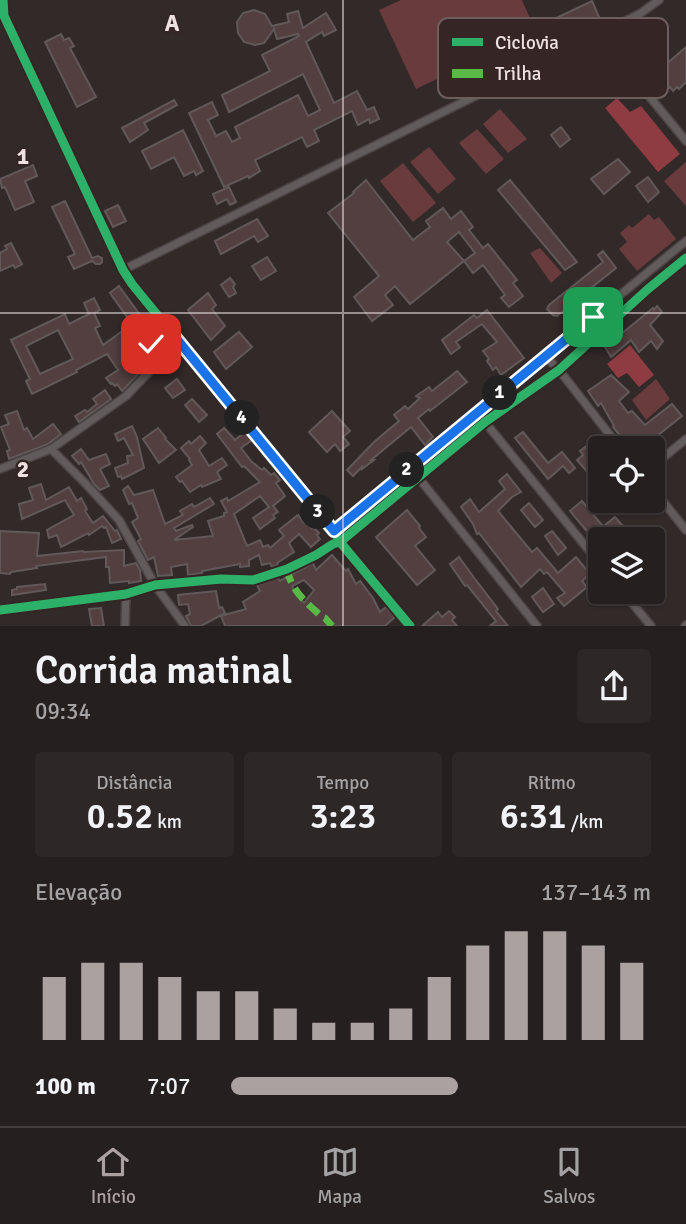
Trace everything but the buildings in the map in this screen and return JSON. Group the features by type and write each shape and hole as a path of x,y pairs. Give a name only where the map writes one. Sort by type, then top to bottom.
{"street":[{"path":"3,0 4,16 123,270 334,531 337,543 410,625"},
{"path":"631,18 659,0"},
{"path":"123,270 471,98"},
{"path":"651,98 686,141"},
{"path":"334,531 686,241"},
{"path":"0,610 126,594 155,585 222,579 253,580 287,569 316,555 337,543 485,422 559,370 686,258"},
{"path":"0,470 51,449 126,396 150,371 153,365 149,349 167,327"},
{"path":"545,356 611,436"},
{"path":"485,422 588,549"},
{"path":"665,456 686,439"},
{"path":"51,449 119,520 155,585 185,625"},
{"path":"410,467 537,625"},
{"path":"665,504 686,530"},
{"path":"125,625 126,594"},
{"path":"633,604 651,625"}],"shaded area":[{"path":"401,0 522,0 530,18 438,18 438,79 416,89 379,10"},
{"path":"617,98 630,112 641,106 680,154 658,172 605,108"},
{"path":"500,109 527,139 508,153 483,124"},
{"path":"477,129 504,159 486,174 459,143"},
{"path":"429,147 456,179 438,194 410,162"},
{"path":"686,162 686,206 664,181"},
{"path":"403,163 436,203 413,222 380,181"},
{"path":"649,214 654,220 659,217 676,239 637,271 619,249 627,242 620,233 629,225 632,228"},
{"path":"540,248 562,273 551,283 530,253"},
{"path":"630,345 654,375 639,387 627,373 618,378 607,364"},
{"path":"656,379 670,399 646,420 632,400"}],"marked path":[{"path":"287,569 300,596 332,626"}],"cycle path":[{"path":"3,0 4,16 132,284 410,626"},
{"path":"0,610 126,594 155,585 221,579 253,580 287,569 316,555 340,542 485,422 559,370 686,258"}],"route":[{"path":"151,344 167,327 334,531 593,317"}]}
